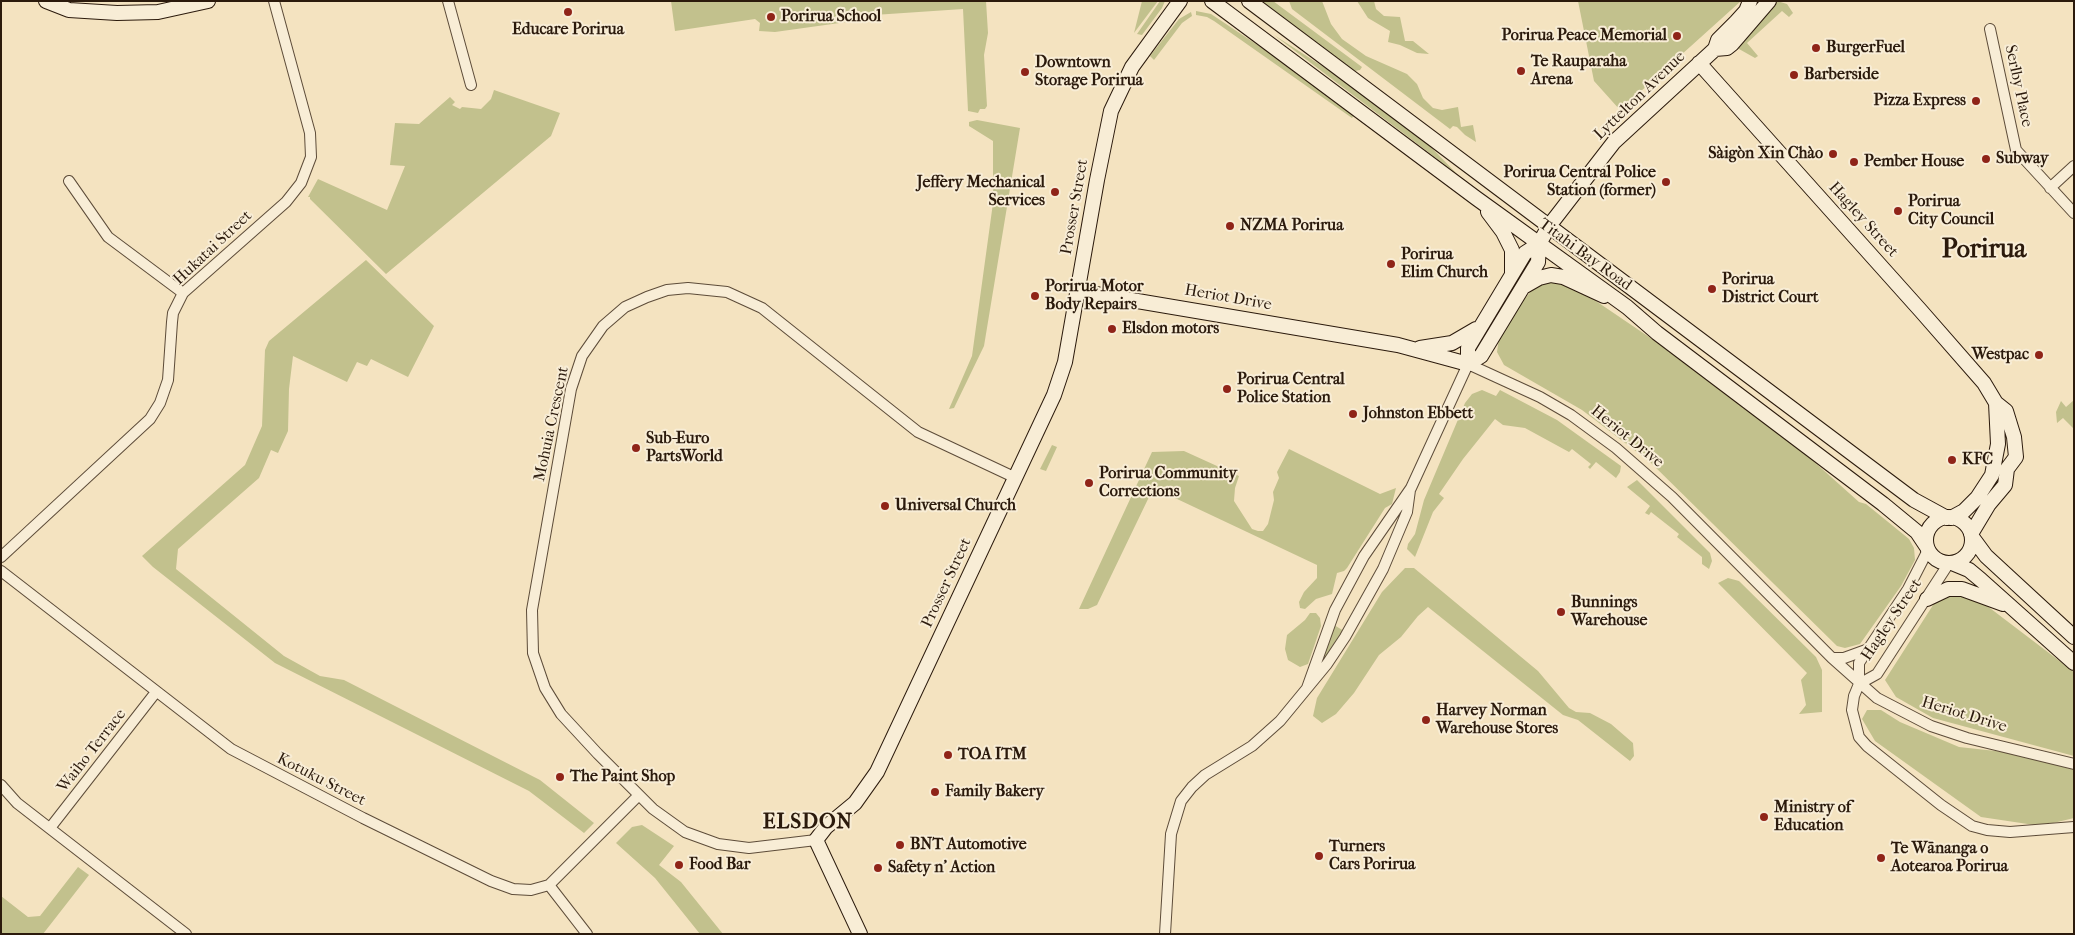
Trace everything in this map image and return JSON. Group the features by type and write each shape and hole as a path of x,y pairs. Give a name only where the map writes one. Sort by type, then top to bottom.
{"main road":[{"path":"46,1 69,10 117,13 158,12 208,1"},
{"name":"Prosser Street","path":"816,840 826,827 855,803 877,772 1016,478 1060,379 1078,291 1100,164 1112,112 1132,67 1180,1"},
{"name":"Titahi Bay Road","path":"1212,1 1476,198 1627,307 1658,333 1883,504 1917,532 1928,549"},
{"name":"Titahi Bay Road","path":"1249,1 1914,500 1949,518"},
{"name":"Lyttelton Avenue","path":"1468,364 1468,348 1525,253 1539,244 1550,226 1614,142 1715,49 1718,40 1741,17 1750,1"},
{"name":"Lyttelton Avenue","path":"1715,49 1727,48 1732,44 1770,1"},
{"name":"Hagley Street","path":"1699,63 1984,383 1996,403 2006,410 2014,437 2016,457 2001,467 1977,498 1964,511 1949,518"},
{"path":"1476,198 1509,241 1512,250 1511,276"},
{"name":"Lyttelton Avenue","path":"1468,364 1481,356 1538,262 1539,244"},
{"path":"1522,288 1539,278 1551,275 1563,277 1627,307"},
{"name":"Heriot Drive","path":"1078,291 1414,349 1468,364"},
{"path":"1414,349 1452,344 1467,336 1482,323"},
{"name":"Hagley Street","path":"1971,535 1989,504 2006,485 1998,444 1996,403"},
{"path":"2074,637 1994,564 1964,523 1949,518 1938,520 1929,530 1926,538 1928,549 1939,561 1969,570 2074,662"},
{"path":"1950,563 1966,556 1970,549 1971,535"},
{"path":"1927,599 1948,590 1962,589 2009,606"},
{"path":"816,840 860,934"}],"street":[{"name":"Hukatai Street","path":"1,557 150,419 160,403 168,380 172,322 183,293 198,277 286,202 302,183 308,170 311,146 310,133 274,1"},
{"path":"448,1 470,85"},
{"name":"Serlby Place","path":"1990,29 2016,150 2050,188"},
{"path":"2074,166 2050,188 2074,213"},
{"path":"69,181 108,237 183,293"},
{"name":"Mohuia Crescent","path":"640,795 555,707 539,673 532,640 532,610 575,373 593,338 616,314 647,296 672,290 702,288 727,292 747,300 762,308 918,432 1016,478"},
{"path":"1307,688 1335,610 1364,556 1411,488 1468,364"},
{"name":"Heriot Drive","path":"1468,364 1540,397 1571,415 1616,448 1672,497 1832,658 1876,698 1930,726 1967,738 2074,764"},
{"path":"1165,934 1171,834 1181,801 1192,787 1206,775 1252,746 1280,721 1345,637 1383,569 1407,512 1411,488"},
{"name":"Hagley Street","path":"1928,549 1908,589 1859,663 1859,684 1877,674 1950,563"},
{"name":"Kotuku Street","path":"1,571 231,749 363,818 491,881 512,889 531,890 549,885"},
{"name":"Hagley Street","path":"1832,658 1844,658 1866,650"},
{"path":"1859,684 1854,696 1852,710 1859,737 1867,746 1941,805 1972,826 1986,830 2033,831 2074,827"},
{"name":"Waiho Terrace","path":"50,828 156,692"},
{"path":"1,785 17,803 186,934"},
{"path":"587,934 549,885 640,795 674,825 700,838 718,844 735,847 767,847 816,840"}],"shaded area":[{"name":"Porirua School","path":"671,1 986,1 988,33 984,55 987,106 985,109 980,109 978,113 968,111 963,9 874,15 861,20 775,32 759,31 760,23 755,19 675,31"},
{"path":"1142,1 1158,1 1134,33"},
{"path":"1160,1 1165,1 1162,8 1142,35 1137,34"},
{"path":"1261,1 1273,1 1362,67 1360,70 1355,71"},
{"path":"1289,1 1322,1 1331,24 1342,39 1366,56 1407,74 1417,84 1423,98 1433,108 1442,110 1458,107 1461,127 1473,125 1476,142 1457,127 1453,126 1450,129 1292,9"},
{"path":"1357,1 1374,1 1376,9 1384,16 1400,17 1405,41 1413,41 1429,54 1417,53 1388,42 1390,31 1368,18"},
{"path":"1578,1 1741,1 1620,110 1594,81"},
{"path":"1777,1 1787,4 1793,13 1789,17 1782,11 1747,43 1758,56 1755,58 1739,49 1738,46"},
{"path":"1196,11 1211,14 1313,82 1355,114 1352,118 1214,21 1207,17 1196,15"},
{"path":"1191,12 1192,16 1182,23 1154,60 1150,56 1179,19"},
{"path":"1274,35 1333,73 1426,142 1457,174"},
{"path":"494,90 560,113 551,136 386,274 308,197 318,179 387,210 405,166 390,165 395,123 419,124 450,97 455,102 452,105 460,109 462,107 481,109 491,99"},
{"path":"977,120 1020,128 984,346 954,408 949,409 972,356 993,203 993,141 969,126 969,122"},
{"path":"366,260 434,326 408,377 371,359 367,366 357,362 347,382 293,356 289,389 288,431 278,453 271,450 259,478 178,549 176,569 284,656 320,676 344,680 540,780 594,823 584,833 529,791 275,663 153,567 142,556 245,465 262,426 265,350 269,341"},
{"path":"1560,283 1590,297 1652,339 1811,459 1859,502 1866,504 1909,539 1914,548 1915,560 1901,586 1860,644 1845,648 1837,646 1650,462 1582,410 1504,365 1497,352 1499,338 1521,303 1533,289 1541,284"},
{"path":"1482,390 1496,396 1500,390 1557,420 1621,466 1620,472 1616,478 1596,462 1590,469 1588,467 1591,464 1572,449 1569,452 1525,428 1503,425 1495,419 1463,459 1439,494 1444,498 1433,512 1415,557 1407,549 1415,534 1424,500 1465,403 1472,394"},
{"path":"2074,400 2074,429 2063,418 2057,423 2056,412 2061,401 2066,407"},
{"path":"1052,445 1057,447 1046,471 1040,469"},
{"path":"1289,449 1380,494 1396,488 1392,504 1385,508 1347,568 1337,573 1332,594 1316,599 1305,609 1300,608 1299,602 1304,592 1317,578 1317,565 1158,490 1149,497 1097,605 1088,609 1079,609 1152,452 1184,451 1239,476 1235,488 1234,501 1252,529 1263,531 1268,524 1274,500 1273,492 1279,478 1277,472"},
{"path":"1637,480 1710,553 1712,561 1709,569 1702,564 1702,557 1677,537 1679,534 1651,512 1649,515 1645,513 1650,506 1627,487"},
{"path":"1405,568 1414,568 1538,671 1569,708 1576,712 1590,713 1611,724 1633,743 1634,756 1630,761 1578,720 1563,715 1428,607 1401,637 1379,655 1354,693 1336,714 1322,723 1313,716 1317,698 1382,592"},
{"path":"1728,578 1739,581 1816,657 1822,670 1822,712 1799,714 1806,705 1801,680 1807,673 1718,583"},
{"path":"1956,594 1978,599 2074,672 2074,756 1933,718 1896,697 1885,680 1935,602 1949,595"},
{"path":"1310,613 1316,613 1320,618 1321,626 1308,664 1300,667 1288,660 1285,649 1287,635 1305,620"},
{"path":"1334,625 1344,631 1323,662 1321,661"},
{"path":"1867,710 1881,710 1900,722 1959,747 2014,753 2074,770 2074,818 2041,826 1981,817 1875,741 1862,719"},
{"path":"642,825 674,846 659,865 681,882 723,934 700,934 655,878 616,843 632,827"},
{"path":"78,867 89,875 43,934 1,934 1,896 28,917 40,916"}],"place":[{"name":"Educare Porirua","path":"568,12"},
{"name":"Porirua School","path":"771,17"},
{"name":"Porirua Peace Memorial","path":"1677,36"},
{"name":"BurgerFuel","path":"1816,48"},
{"name":"Te Rauparaha Arena","path":"1521,71"},
{"name":"Downtown Storage Porirua","path":"1025,72"},
{"name":"Barberside","path":"1794,75"},
{"name":"Pizza Express","path":"1976,101"},
{"name":"Sàigòn Xin Chào","path":"1833,154"},
{"name":"Subway","path":"1986,159"},
{"name":"Pember House","path":"1854,162"},
{"name":"Porirua Central Police Station (former)","path":"1666,182"},
{"name":"Jeffery Mechanical Services","path":"1055,192"},
{"name":"Porirua City Council","path":"1898,211"},
{"name":"NZMA Porirua","path":"1230,226"},
{"name":"Porirua Elim Church","path":"1391,264"},
{"name":"Porirua District Court","path":"1712,289"},
{"name":"Porirua Motor Body Repairs","path":"1035,296"},
{"name":"Elsdon motors","path":"1112,329"},
{"name":"Westpac","path":"2039,355"},
{"name":"Porirua Central Police Station","path":"1227,389"},
{"name":"Johnston Ebbett","path":"1353,414"},
{"name":"Sub-Euro PartsWorld","path":"636,448"},
{"name":"KFC","path":"1952,460"},
{"name":"Porirua Community Corrections","path":"1089,483"},
{"name":"Universal Church","path":"885,506"},
{"name":"Bunnings Warehouse","path":"1561,612"},
{"name":"Harvey Norman Warehouse Stores","path":"1426,720"},
{"name":"TOA ITM","path":"948,755"},
{"name":"The Paint Shop","path":"560,777"},
{"name":"Family Bakery","path":"935,792"},
{"name":"Ministry of Education","path":"1764,817"},
{"name":"BNT Automotive","path":"900,845"},
{"name":"Turners Cars Porirua","path":"1319,856"},
{"name":"Te Wānanga o Aotearoa Porirua","path":"1881,858"},
{"name":"Food Bar","path":"679,865"},
{"name":"Safety n' Action","path":"878,868"}],"district":[{"name":"Porirua","path":"1984,251"},
{"name":"ELSDON","path":"808,823"}]}
